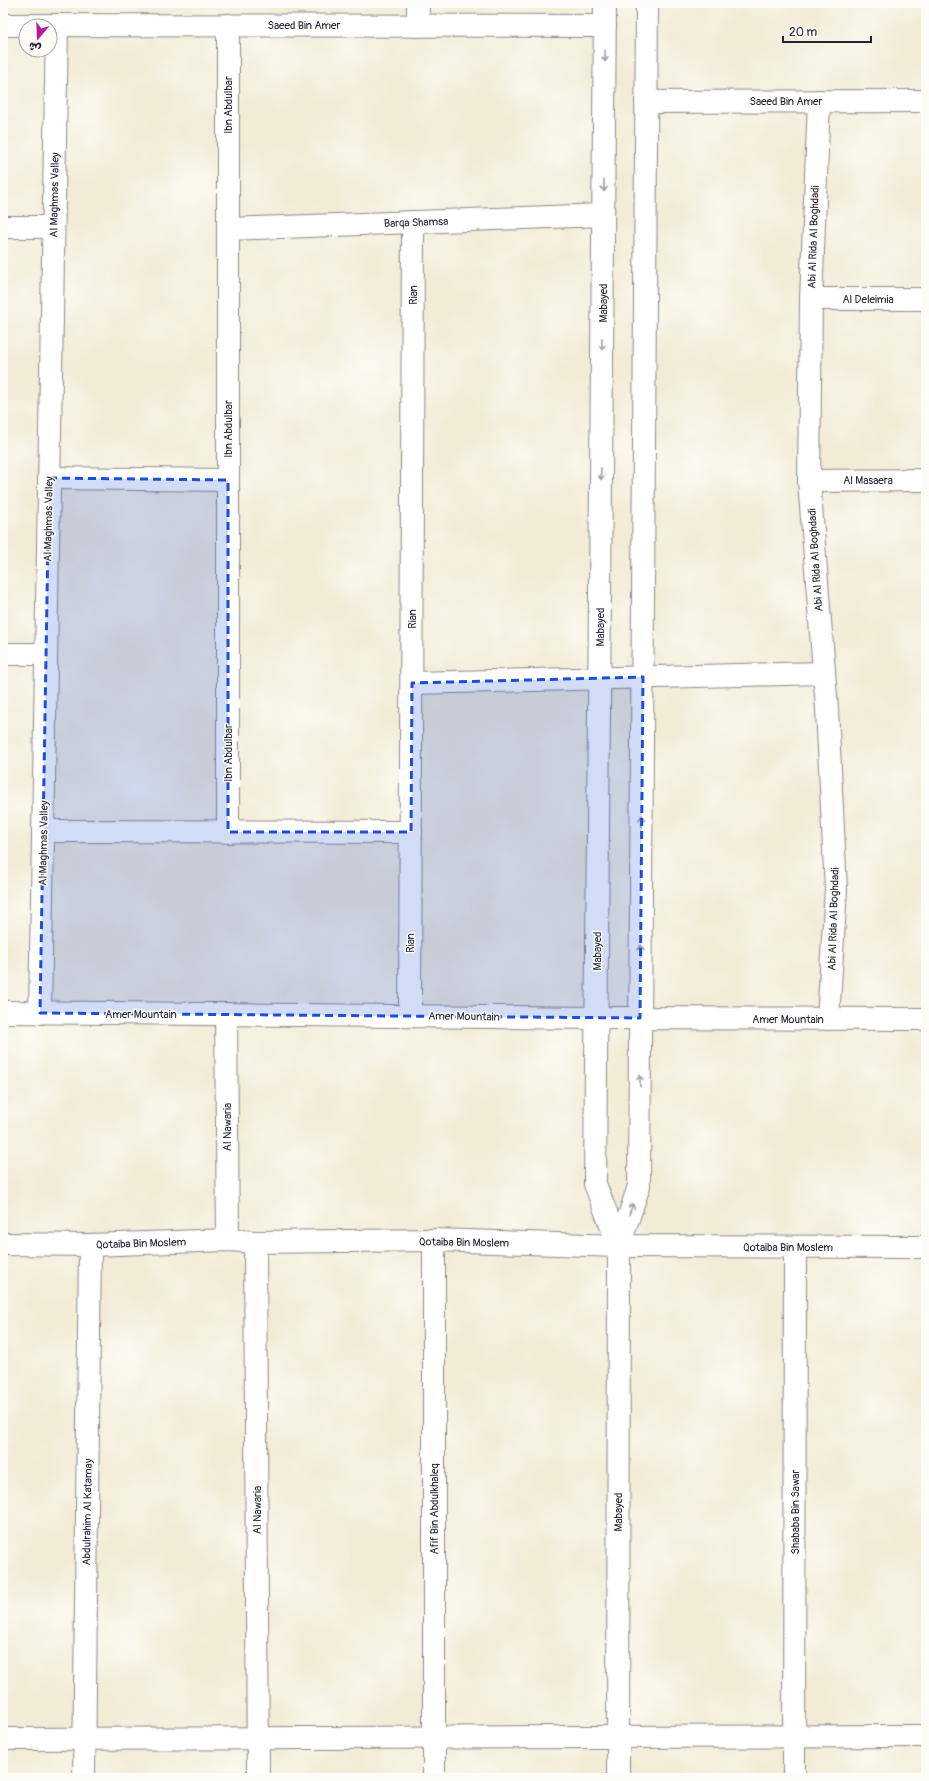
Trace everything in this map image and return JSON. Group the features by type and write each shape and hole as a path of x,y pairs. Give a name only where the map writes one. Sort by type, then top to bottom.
{"street":[{"path":"418,3 418,26"},
{"name":"Mabayed","path":"605,3 595,1184 619,1246"},
{"name":"Mabayed","path":"618,1778 619,1246 639,1186 647,3"},
{"name":"Saeed Bin Amer","path":"3,25 18,25"},
{"name":"Saeed Bin Amer","path":"58,25 605,26"},
{"name":"Ibn Abdulbar","path":"228,25 228,832"},
{"name":"Al Maghmas Valley","path":"40,1013 57,58"},
{"name":"Abi Al Rida Al Boghdadi","path":"819,101 811,299 809,481 824,673 836,889 828,1019"},
{"name":"Saeed Bin Amer","path":"646,102 926,101"},
{"name":"Barqa Shamsa","path":"228,229 603,215"},
{"name":"Rian","path":"410,1016 414,222"},
{"path":"3,227 54,226"},
{"name":"Al Deleimia","path":"811,299 926,299"},
{"path":"49,478 228,480"},
{"name":"Al Masaera","path":"809,481 926,480"},
{"path":"3,654 46,654"},
{"path":"412,683 824,673"},
{"path":"43,831 411,832"},
{"name":"Amer Mountain","path":"3,1012 597,1018 926,1019"},
{"name":"Al Nawaria","path":"226,1014 228,1240"},
{"name":"Qotaiba Bin Moslem","path":"3,1244 90,1245 228,1240 255,1242 434,1240 619,1246 926,1247"},
{"name":"Afif Bin Abdulkhaleq","path":"434,1240 434,1778"},
{"name":"Al Nawaria","path":"255,1242 258,1778"},
{"name":"Abdulrahim Al Katamay","path":"84,1778 90,1245"},
{"name":"Shababa Bin Sawar","path":"794,1778 795,1247"},
{"path":"3,1738 926,1736"}],"highlighted area":[{"path":"49,478 228,480 228,832 411,832 412,683 643,677 640,1018 40,1013"}]}
